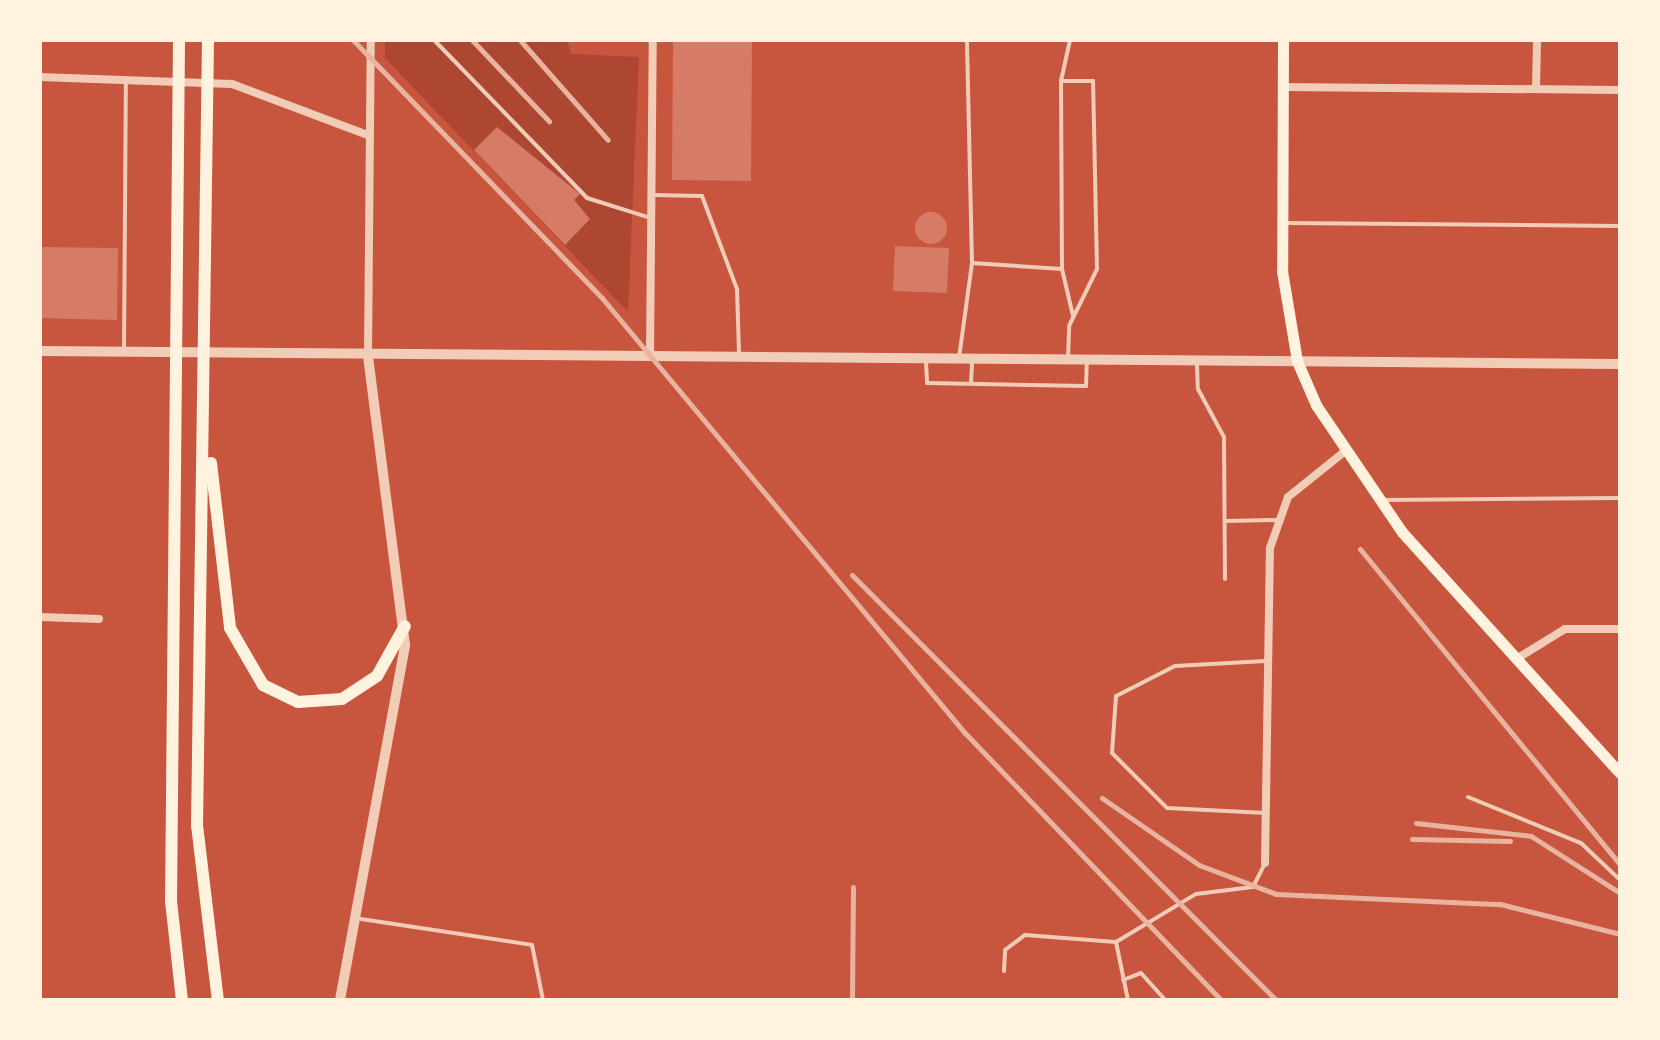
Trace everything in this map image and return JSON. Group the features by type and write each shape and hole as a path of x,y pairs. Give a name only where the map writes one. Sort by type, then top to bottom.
{"main road":[{"path":"179,40 171,902 182,1000"},
{"path":"208,40 206,418 197,825 218,1000"},
{"path":"1283,40 1280,223 1297,361 1343,454 1378,501 1620,773"},
{"path":"206,418 230,628 250,673 298,702 342,699 377,676 405,626"}],"street":[{"path":"340,1000 360,920 405,626 368,355 371,40"},
{"path":"650,356 653,40"},
{"path":"1536,89 1537,40"},
{"path":"40,77 232,84 370,136"},
{"path":"1282,88 1620,90"},
{"path":"40,350 1620,364"},
{"path":"1265,863 1268,661 1277,520 1298,484 1343,454"},
{"path":"40,617 99,619"},
{"path":"1518,658 1565,629 1620,628"}],"lane":[{"path":"434,40 587,198 651,218"},
{"path":"967,40 972,264 966,358 972,384"},
{"path":"1068,358 1073,317 1062,269 1061,82 1070,40"},
{"path":"124,351 126,78"},
{"path":"1061,82 1092,80 1097,270 1073,317"},
{"path":"652,194 702,196 737,289 739,357"},
{"path":"1280,223 1620,226"},
{"path":"972,264 1062,269"},
{"path":"926,358 927,383 1086,386 1087,359"},
{"path":"1197,360 1198,389 1224,437 1226,579"},
{"path":"1378,501 1620,498"},
{"path":"1225,521 1277,520"},
{"path":"1266,813 1167,808 1112,753 1116,696 1175,666 1268,661"},
{"path":"1468,797 1582,844 1620,880"},
{"path":"1004,971 1005,950 1026,934 1116,942 1196,894 1252,887 1265,863"},
{"path":"360,920 532,946 543,1000"},
{"path":"1116,942 1128,1000"},
{"path":"1123,980 1142,973 1164,1000"}],"shaded area":[{"path":"385,40 567,40 571,54 639,57 628,312 385,58"}],"building":[{"path":"673,40 752,40 751,181 672,180"},
{"path":"497,127 580,194 574,200 590,219 565,245 474,150"},
{"path":"931,212 943,216 947,228 943,240 931,244 919,240 915,228 919,216"},
{"path":"895,246 949,248 947,293 893,291"},
{"path":"40,247 118,248 117,320 40,318"}],"railway":[{"path":"353,40 602,298 965,733 1221,1000"},
{"path":"472,40 549,121"},
{"path":"520,40 608,140"},
{"path":"1360,549 1620,864"},
{"path":"852,575 1276,1000"},
{"path":"1102,798 1199,865 1276,894 1500,904 1620,934"},
{"path":"1416,823 1531,836 1620,893"},
{"path":"1412,839 1510,841"},
{"path":"852,1000 853,887"}]}
